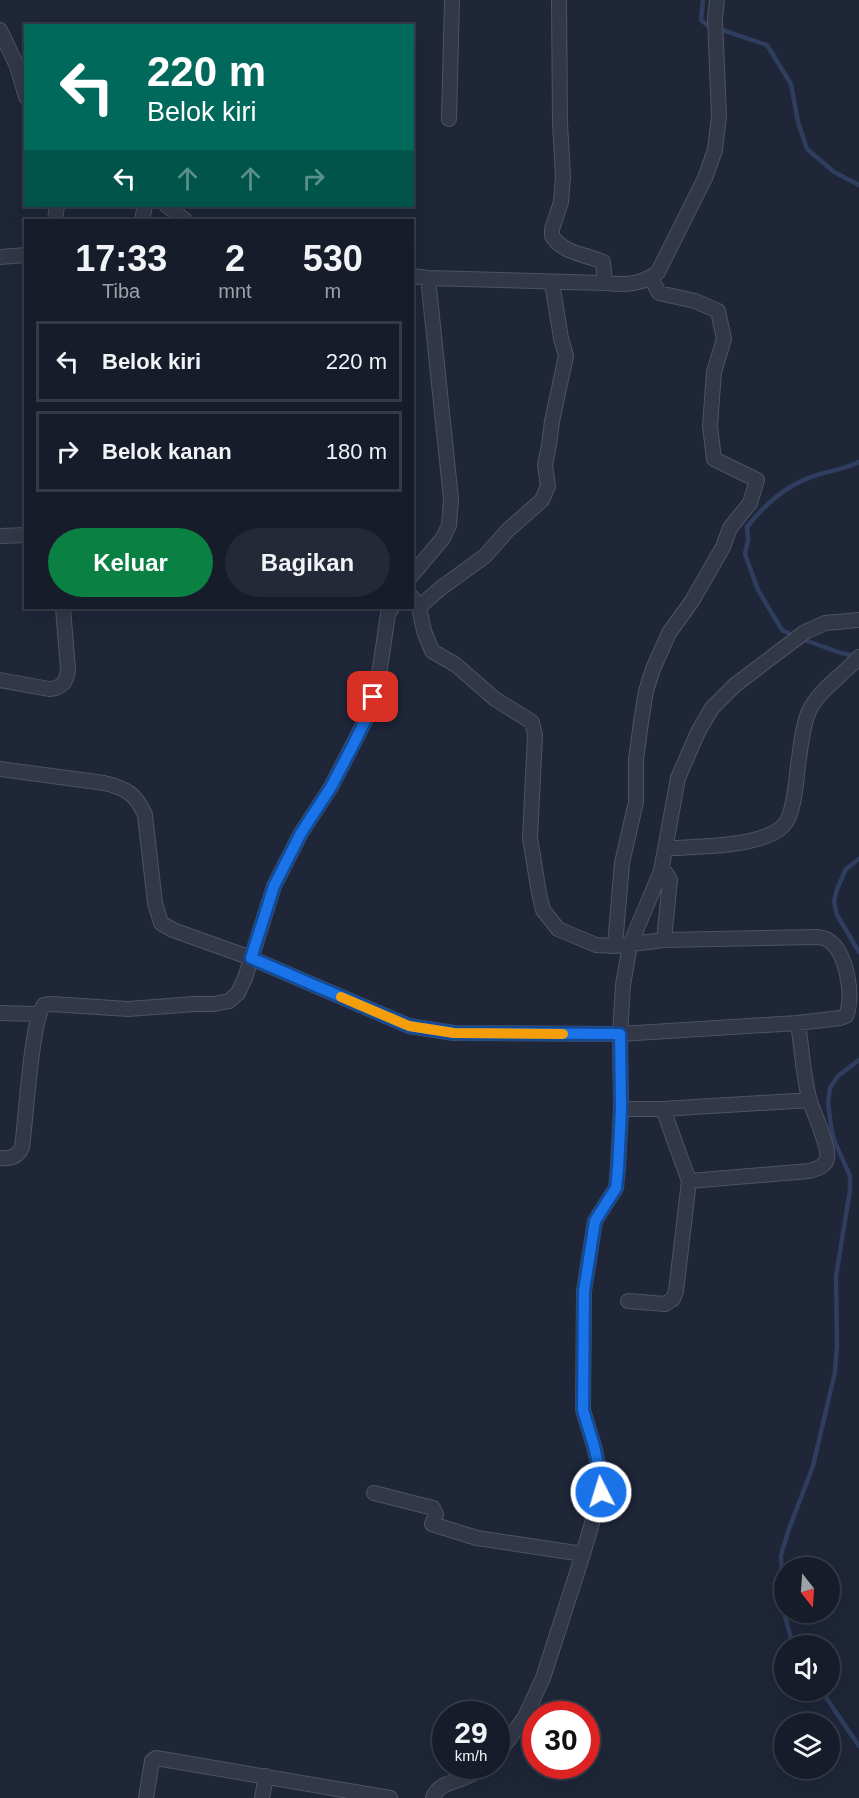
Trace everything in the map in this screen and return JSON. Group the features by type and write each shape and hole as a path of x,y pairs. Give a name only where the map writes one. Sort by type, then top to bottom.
{"street":[{"path":"449,119 452,0"},
{"path":"559,0 563,191 551,232 557,242 570,251 603,262 605,283"},
{"path":"414,276 623,285 639,283 658,272 705,178 715,150 719,116 715,19 717,0"},
{"path":"0,30 17,66 24,90"},
{"path":"168,207 184,219"},
{"path":"0,257 24,255"},
{"path":"414,573 443,538 449,525 451,499 428,278"},
{"path":"615,946 622,863 636,802 636,760 646,691 669,633 692,601 723,547 730,528 750,503 757,480 714,459 710,426 714,372 724,339 718,311 695,301 659,293 651,278"},
{"path":"0,769 104,783 118,786 132,794 145,815 155,903 161,922 173,930 251,958 409,1026 454,1033 620,1034 798,1023 846,1016 849,1009 848,978 837,949 829,940 819,937 664,940 630,945 596,945 565,933 553,925 543,910 538,893 530,838 535,735 532,722 495,699 456,665 432,651 424,631 416,602 441,588 485,556 508,530 542,500 548,486 545,465 566,356 553,289 554,282"},
{"path":"0,536 24,535"},
{"path":"0,680 49,689 63,685 68,669 63,609"},
{"path":"0,1158 13,1157 20,1152 22,1147 38,1014 42,1006 51,1004 128,1009 214,1004 229,1001 238,993 274,886 301,833 331,787 365,721 380,668 388,614 391,609"},
{"path":"510,1738 525,1717 543,1678 601,1492 600,1473 583,1410 584,1291 595,1221 616,1188 621,1109 620,1034 623,985 630,945 661,871 678,778 712,708 735,685 800,635 825,623 859,620"},
{"path":"665,848 750,841 768,836 783,827 792,807 809,711 817,698 859,657"},
{"path":"661,871 666,873 669,880 664,940"},
{"path":"0,1013 38,1014"},
{"path":"689,1181 809,1171 823,1166 828,1156 810,1100 798,1023"},
{"path":"621,1109 663,1109 810,1100"},
{"path":"628,1301 665,1304 673,1299 676,1291 689,1181 663,1109"},
{"path":"374,1493 433,1508 436,1514 432,1524 459,1533 500,1542 583,1554"},
{"path":"146,1798 152,1761 156,1758 390,1798"},
{"path":"261,1798 266,1776"},
{"path":"433,1798 436,1790 442,1785 459,1779"}],"waterway":[{"path":"703,0 701,20 707,25 767,45 791,84 798,122 807,149 834,172 859,185"},
{"path":"794,636 782,630 758,590 745,554 748,540 747,527 785,490 814,476 859,462"},
{"path":"802,639 856,656"},
{"path":"859,859 846,869 834,902 837,915 859,952"},
{"path":"790,1635 783,1608 781,1555 813,1466 835,1372 836,1276 850,1190 850,1176 834,1140 828,1102 830,1088 838,1076 859,1060"},
{"path":"828,1701 859,1746"}],"slow traffic":[{"path":"341,997 409,1026 454,1033 563,1034"}],"route":[{"path":"373,697 365,721 352,747 331,787 301,833 274,886 251,958 409,1026 454,1033 620,1034 621,1109 616,1188 595,1221 584,1291 583,1410 600,1473 601,1492"}]}
